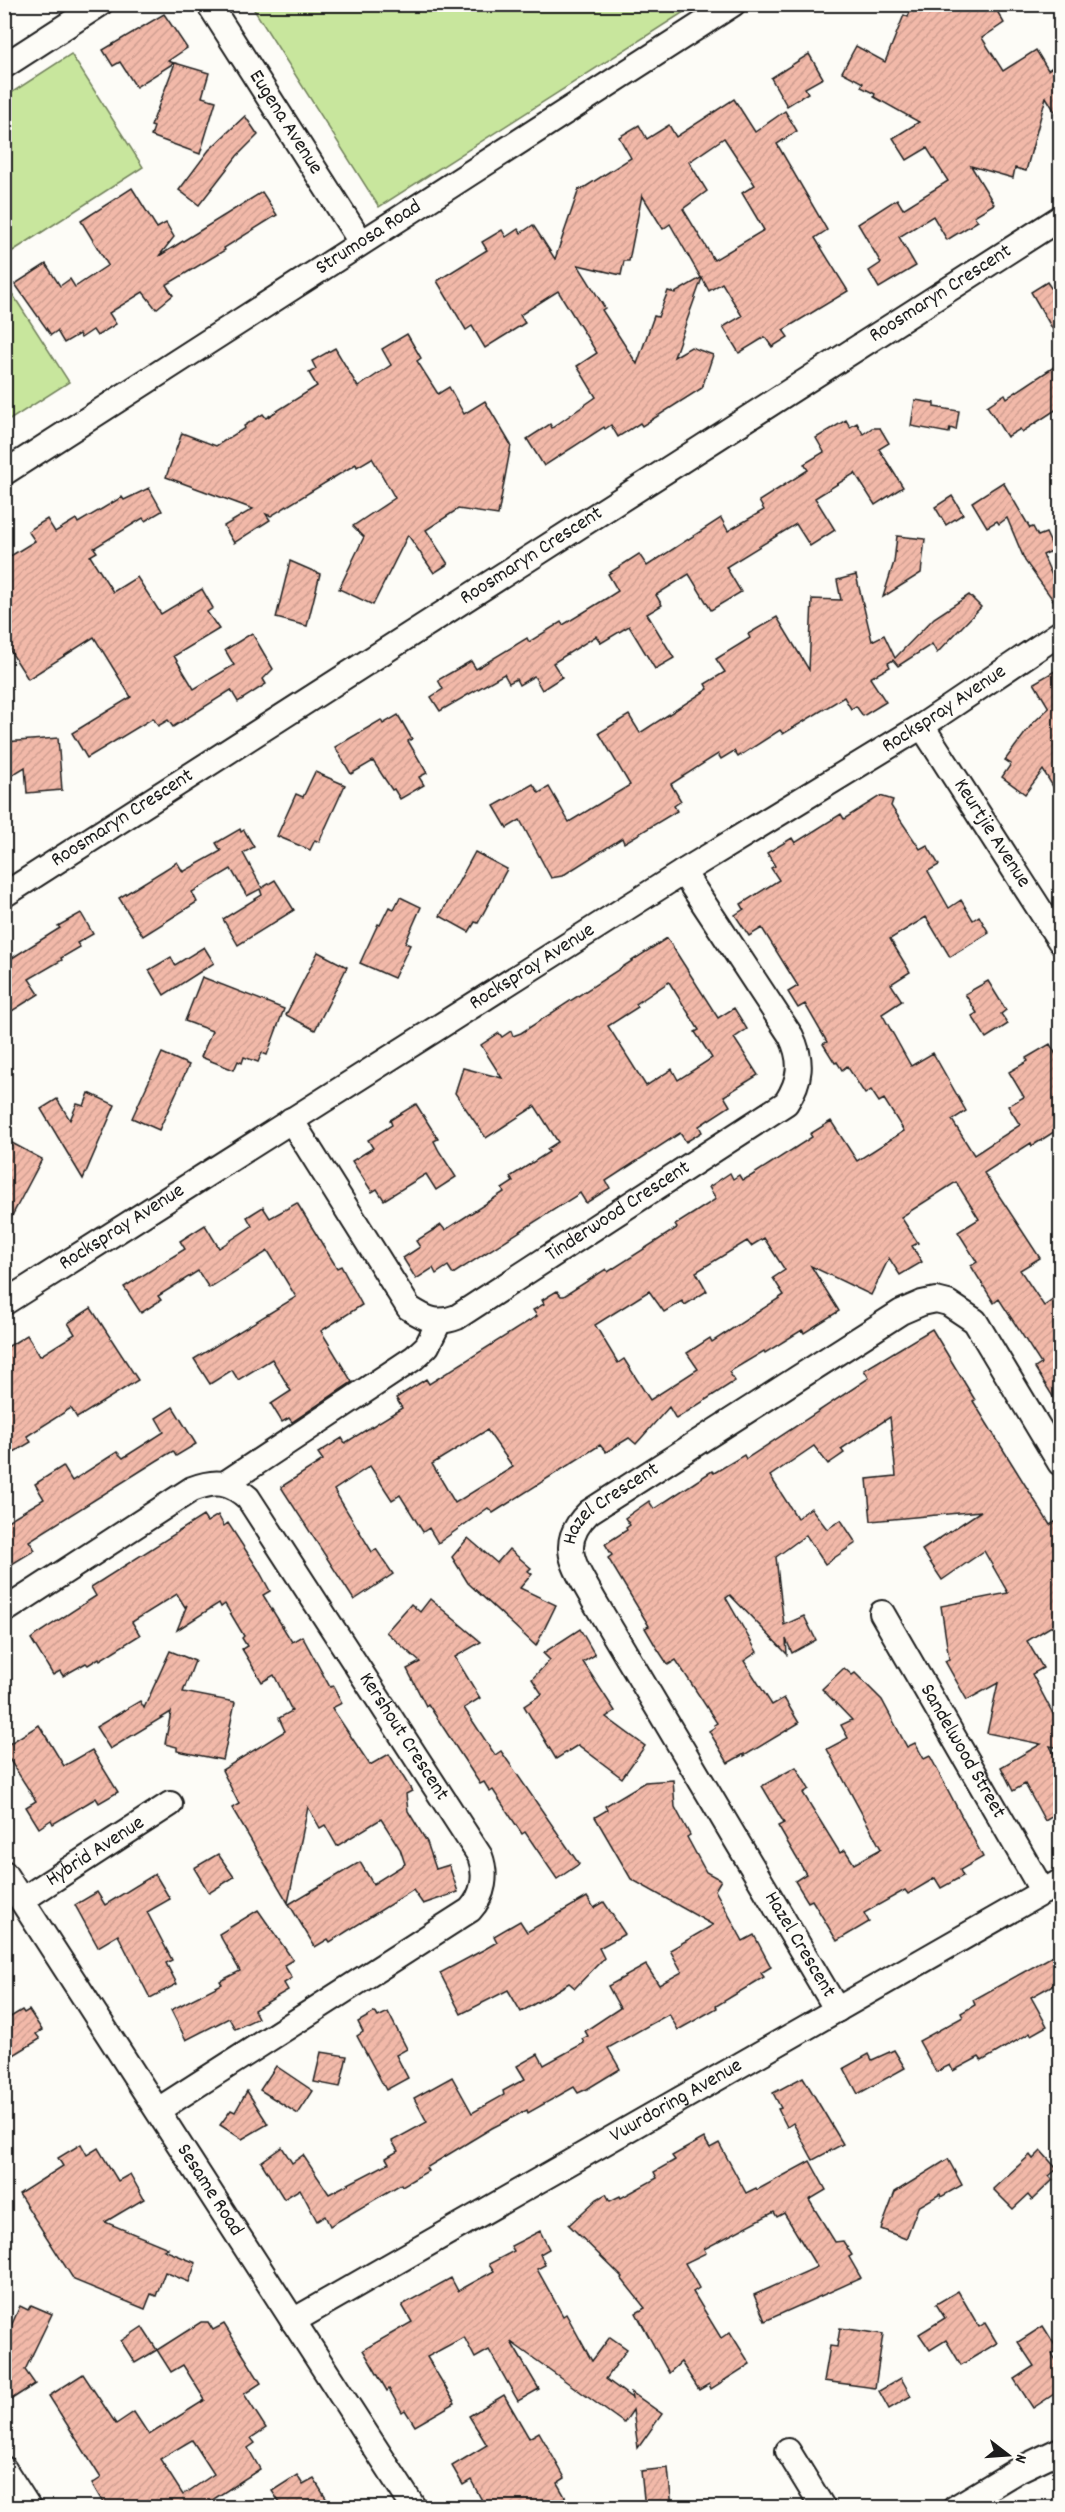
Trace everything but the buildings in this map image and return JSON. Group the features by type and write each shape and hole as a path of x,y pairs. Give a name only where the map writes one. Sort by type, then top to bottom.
{"street":[{"path":"4,66 100,4"},
{"name":"Eugena Avenue","path":"209,4 361,242"},
{"name":"Strumosa Road","path":"4,473 733,4"},
{"name":"Roosmaryn Crescent","path":"4,895 1060,218"},
{"name":"Rockspray Avenue","path":"4,1303 683,872 922,726 1060,633"},
{"name":"Keurtjie Avenue","path":"922,726 1060,941"},
{"name":"Tinderwood Crescent","path":"439,1322 457,1317 786,1103 795,1090 800,1066 799,1051 683,872"},
{"path":"4,1611 192,1490 215,1482 226,1483 414,1358 427,1346 439,1322 420,1315 402,1299 291,1120"},
{"name":"Hazel Crescent","path":"837,2010 593,1599 570,1552 575,1528 589,1512 881,1325 922,1303 936,1300 948,1303 975,1321 1060,1463"},
{"name":"Kershout Crescent","path":"158,2110 470,1910 478,1902 483,1887 484,1875 480,1856 248,1498 226,1483"},
{"name":"Sandelwood Street","path":"882,1612 1052,1887"},
{"name":"Hybrid Avenue","path":"22,1900 170,1804"},
{"name":"Sesame Road","path":"4,1873 414,2508"},
{"name":"Vuurdoring Avenue","path":"293,2321 1052,1887"},
{"path":"955,2508 1018,2470 1060,2450"},
{"path":"788,2451 823,2508"},
{"path":"4,2469 29,2508"}],"green space":[{"path":"683,4 687,10 379,207 251,5"},
{"path":"71,54 143,167 5,256 5,97"},
{"path":"4,281 69,382 5,423 4,423"}]}
